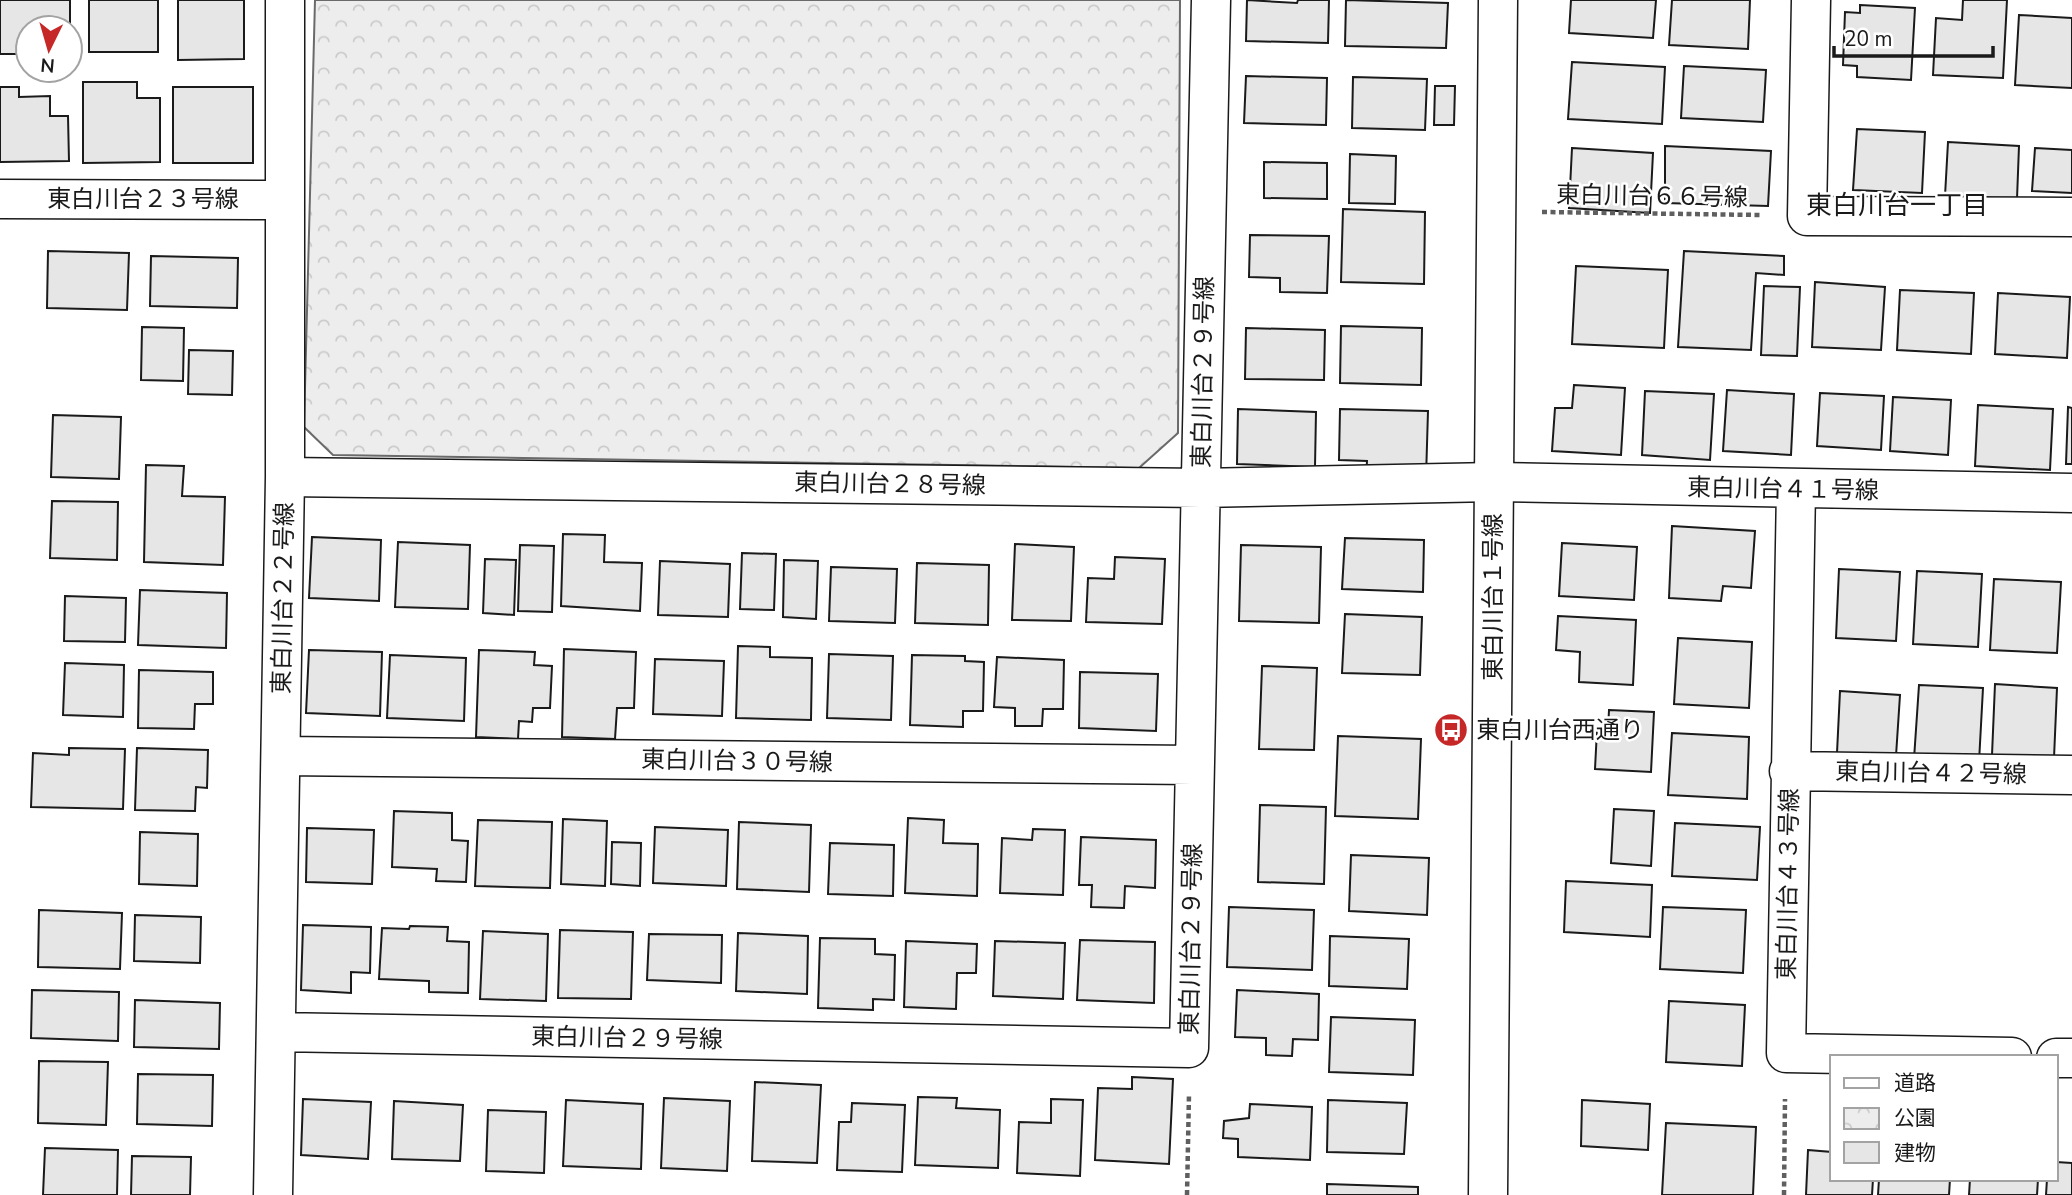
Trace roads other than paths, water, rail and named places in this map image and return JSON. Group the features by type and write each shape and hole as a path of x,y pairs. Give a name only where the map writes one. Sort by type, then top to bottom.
{"street":[{"name":"東白川台２２号線","path":"273,1195 285,477 285,0"},
{"name":"東白川台２９号線","path":"276,1031 1189,1048 1211,0"},
{"name":"東白川台１号線","path":"1488,1195 1498,0"},
{"path":"1811,0 1807,216 2072,216"},
{"name":"東白川台２３号線","path":"0,198 285,200"},
{"name":"東白川台２８号線","path":"285,477 1201,488 1494,482"},
{"name":"東白川台４１号線","path":"1494,482 2072,493"},
{"name":"東白川台４３号線","path":"1796,489 1786,1053 1899,1055"},
{"name":"東白川台３０号線","path":"281,757 1193,765"},
{"name":"東白川台４２号線","path":"1789,771 2072,775"}],"place":[{"name":"東白川台西通り","path":"1451,730"}],"district":[{"name":"東白川台一丁目","path":"1897,205"}]}
